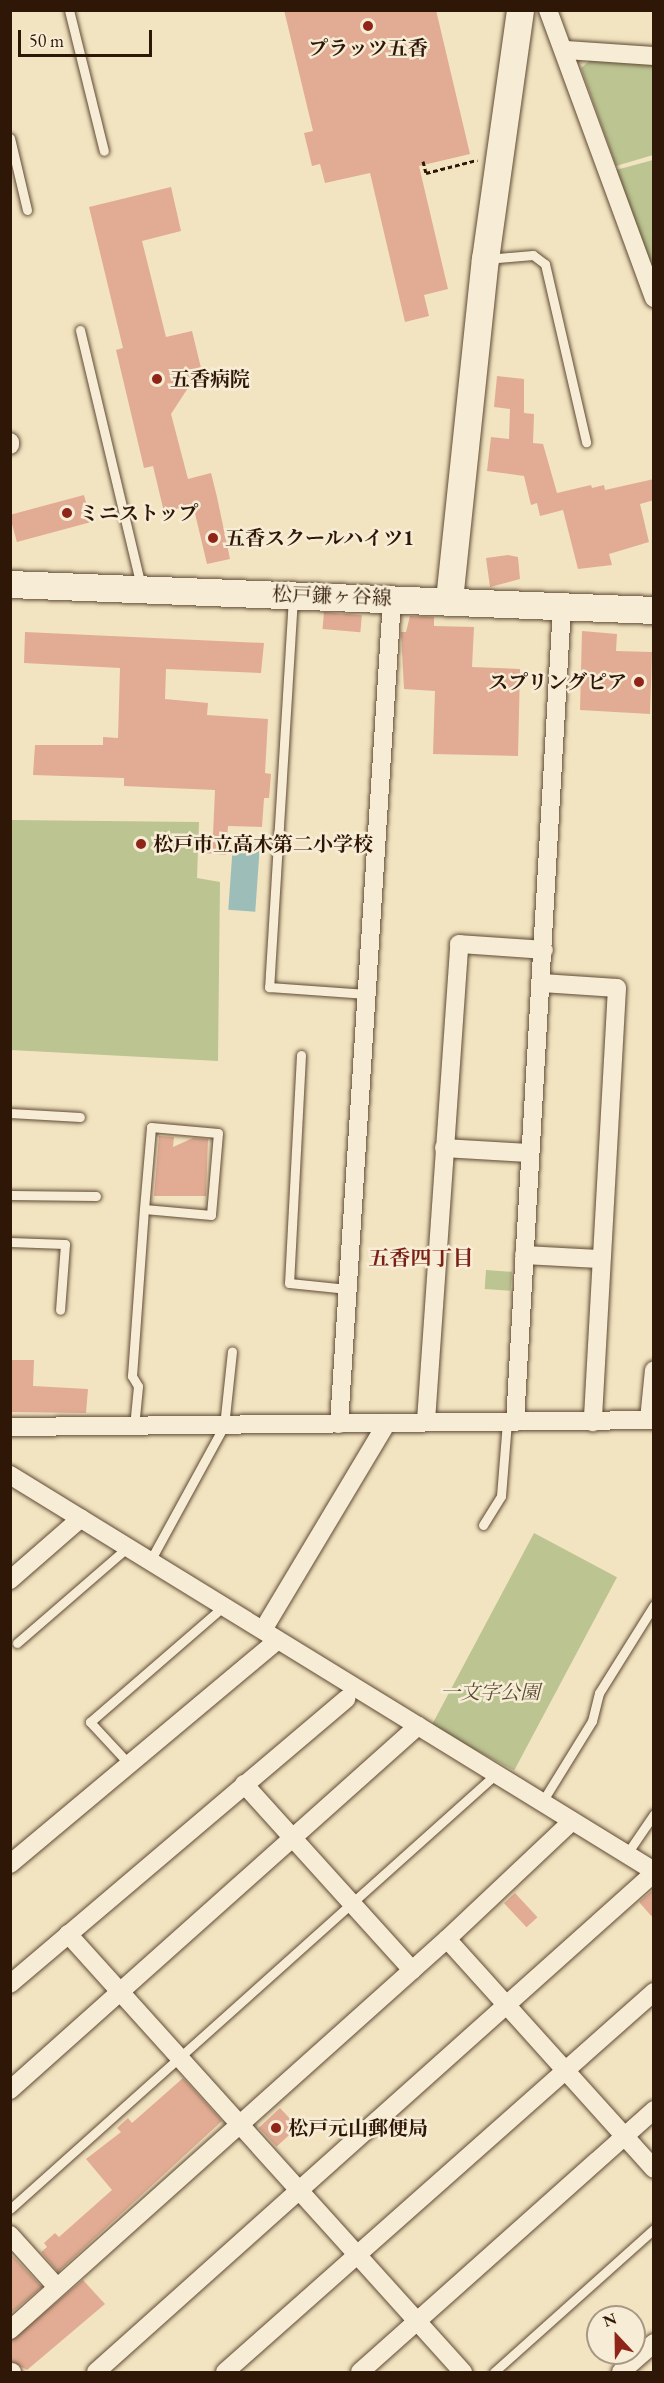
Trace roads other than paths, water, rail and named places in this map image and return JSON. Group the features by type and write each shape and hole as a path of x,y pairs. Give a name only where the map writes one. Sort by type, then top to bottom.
{"main road":[{"path":"448,600 464,388 485,259 520,10"},
{"name":"松戸鎌ヶ谷線","path":"10,584 654,610"}],"street":[{"path":"548,10 566,50 654,298"},
{"path":"566,50 654,56"},
{"path":"339,1424 393,599"},
{"path":"511,1422 524,1255 528,1153 542,983 562,606"},
{"path":"426,1421 459,944 544,950"},
{"path":"542,983 617,988 599,1259 593,1422"},
{"path":"444,1148 528,1153"},
{"path":"524,1255 599,1259"},
{"path":"10,1427 651,1420 654,1370"},
{"path":"10,1864 130,1765 271,1635 387,1423"},
{"path":"10,1475 654,1872 96,2373"},
{"path":"10,1580 81,1518"},
{"path":"10,1984 346,1700"},
{"path":"10,2090 418,1726"},
{"path":"244,1784 295,1837 412,1970"},
{"path":"10,2330 237,2124 447,1939 572,1821"},
{"path":"68,1934 121,1991 178,2059 463,2373"},
{"path":"447,1939 654,2169"},
{"path":"225,2373 654,1992"},
{"path":"360,2373 654,2110"},
{"path":"10,2235 57,2287"},
{"path":"621,2373 654,2343"}],"lane":[{"path":"69,10 104,151"},
{"path":"10,138 27,210"},
{"path":"485,259 533,255 544,264 586,442"},
{"path":"80,330 142,589"},
{"path":"293,595 269,987 367,993"},
{"path":"301,1055 289,1283 348,1289"},
{"path":"10,1113 80,1117"},
{"path":"135,1427 138,1386 132,1376 144,1209 151,1127 218,1133 212,1215 144,1209"},
{"path":"10,1195 96,1196"},
{"path":"10,1242 65,1244 60,1310"},
{"path":"150,1561 224,1426 232,1351"},
{"path":"483,1525 501,1496 511,1422"},
{"path":"17,1643 128,1547"},
{"path":"542,1802 592,1721 599,1693 654,1605"},
{"path":"130,1765 90,1722 224,1606"},
{"path":"10,2209 496,1774"},
{"path":"626,1854 654,1814"},
{"path":"494,2373 654,2229"}],"water":[{"path":"233,843 260,845 255,912 228,910"}],"place":[{"name":"プラッツ五香","path":"368,26"},
{"name":"五香病院","path":"157,379"},
{"name":"ミニストップ","path":"67,513"},
{"name":"五香スクールハイツ1","path":"213,538"},
{"name":"スプリングピア","path":"639,682"},
{"name":"松戸市立高木第二小学校","path":"141,844"},
{"name":"松戸元山郵便局","path":"276,2128"}],"district":[{"name":"五香四丁目","path":"421,1258"}],"park label":[{"name":"一文字公園","path":"490,1692"}]}
